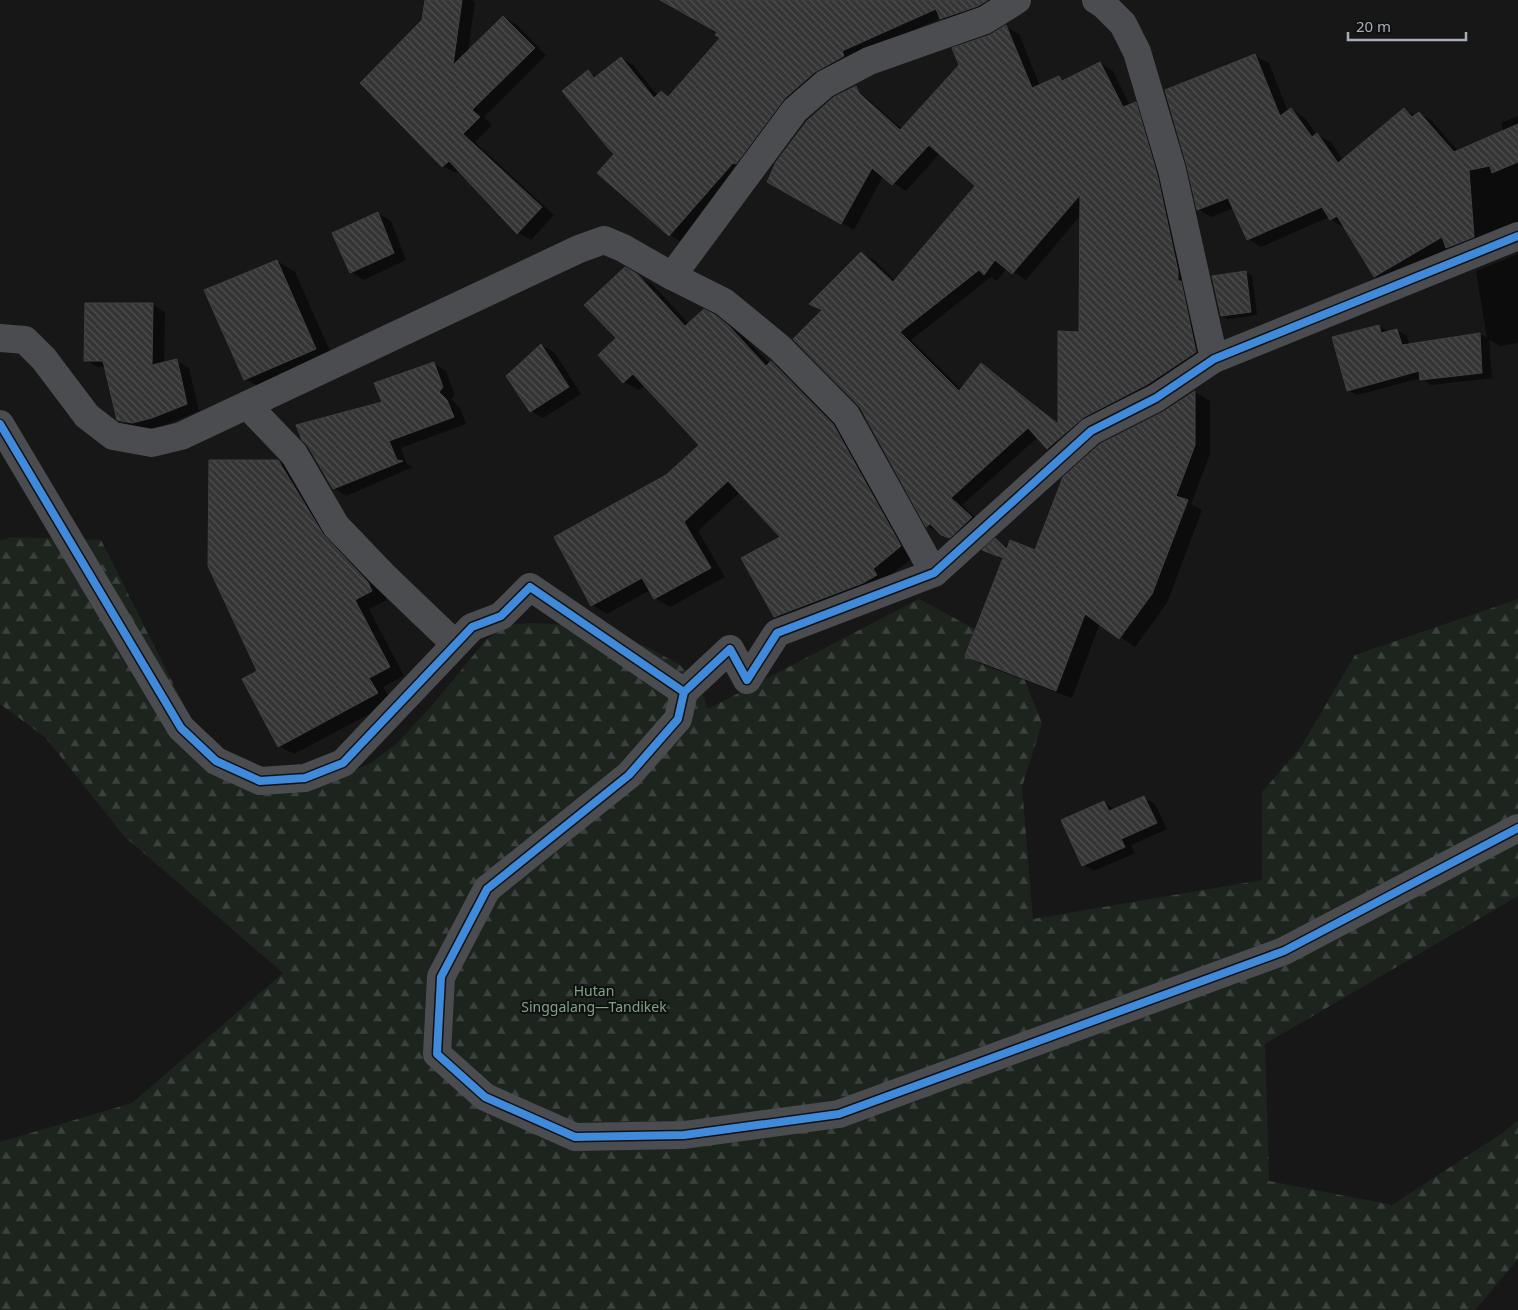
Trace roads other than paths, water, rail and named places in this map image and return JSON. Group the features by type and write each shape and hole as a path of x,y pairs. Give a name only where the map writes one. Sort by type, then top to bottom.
{"street":[{"path":"672,276 795,110 825,84 869,61 985,20 1017,0"},
{"path":"1096,0 1104,5 1123,24 1136,52 1172,170 1214,359"},
{"path":"1518,236 1214,359 1156,398 1091,431 934,573 777,632 747,680 730,650 684,692 678,719 629,775 487,889 441,977 438,1054 485,1097 575,1136 684,1135 838,1114 1284,951 1518,828"},
{"path":"0,338 25,340 44,359 87,416 112,436 152,443 182,436 579,249 604,240 623,248 672,276 724,302 780,348 846,415 934,573"},
{"path":"247,405 294,454 336,526 454,644"},
{"path":"0,424 182,728 216,761 260,780 305,778 343,763 472,627 501,616 530,587 684,692"}],"park label":[{"name":"Hutan Singgalang—Tandikek","path":"594,998"}]}
